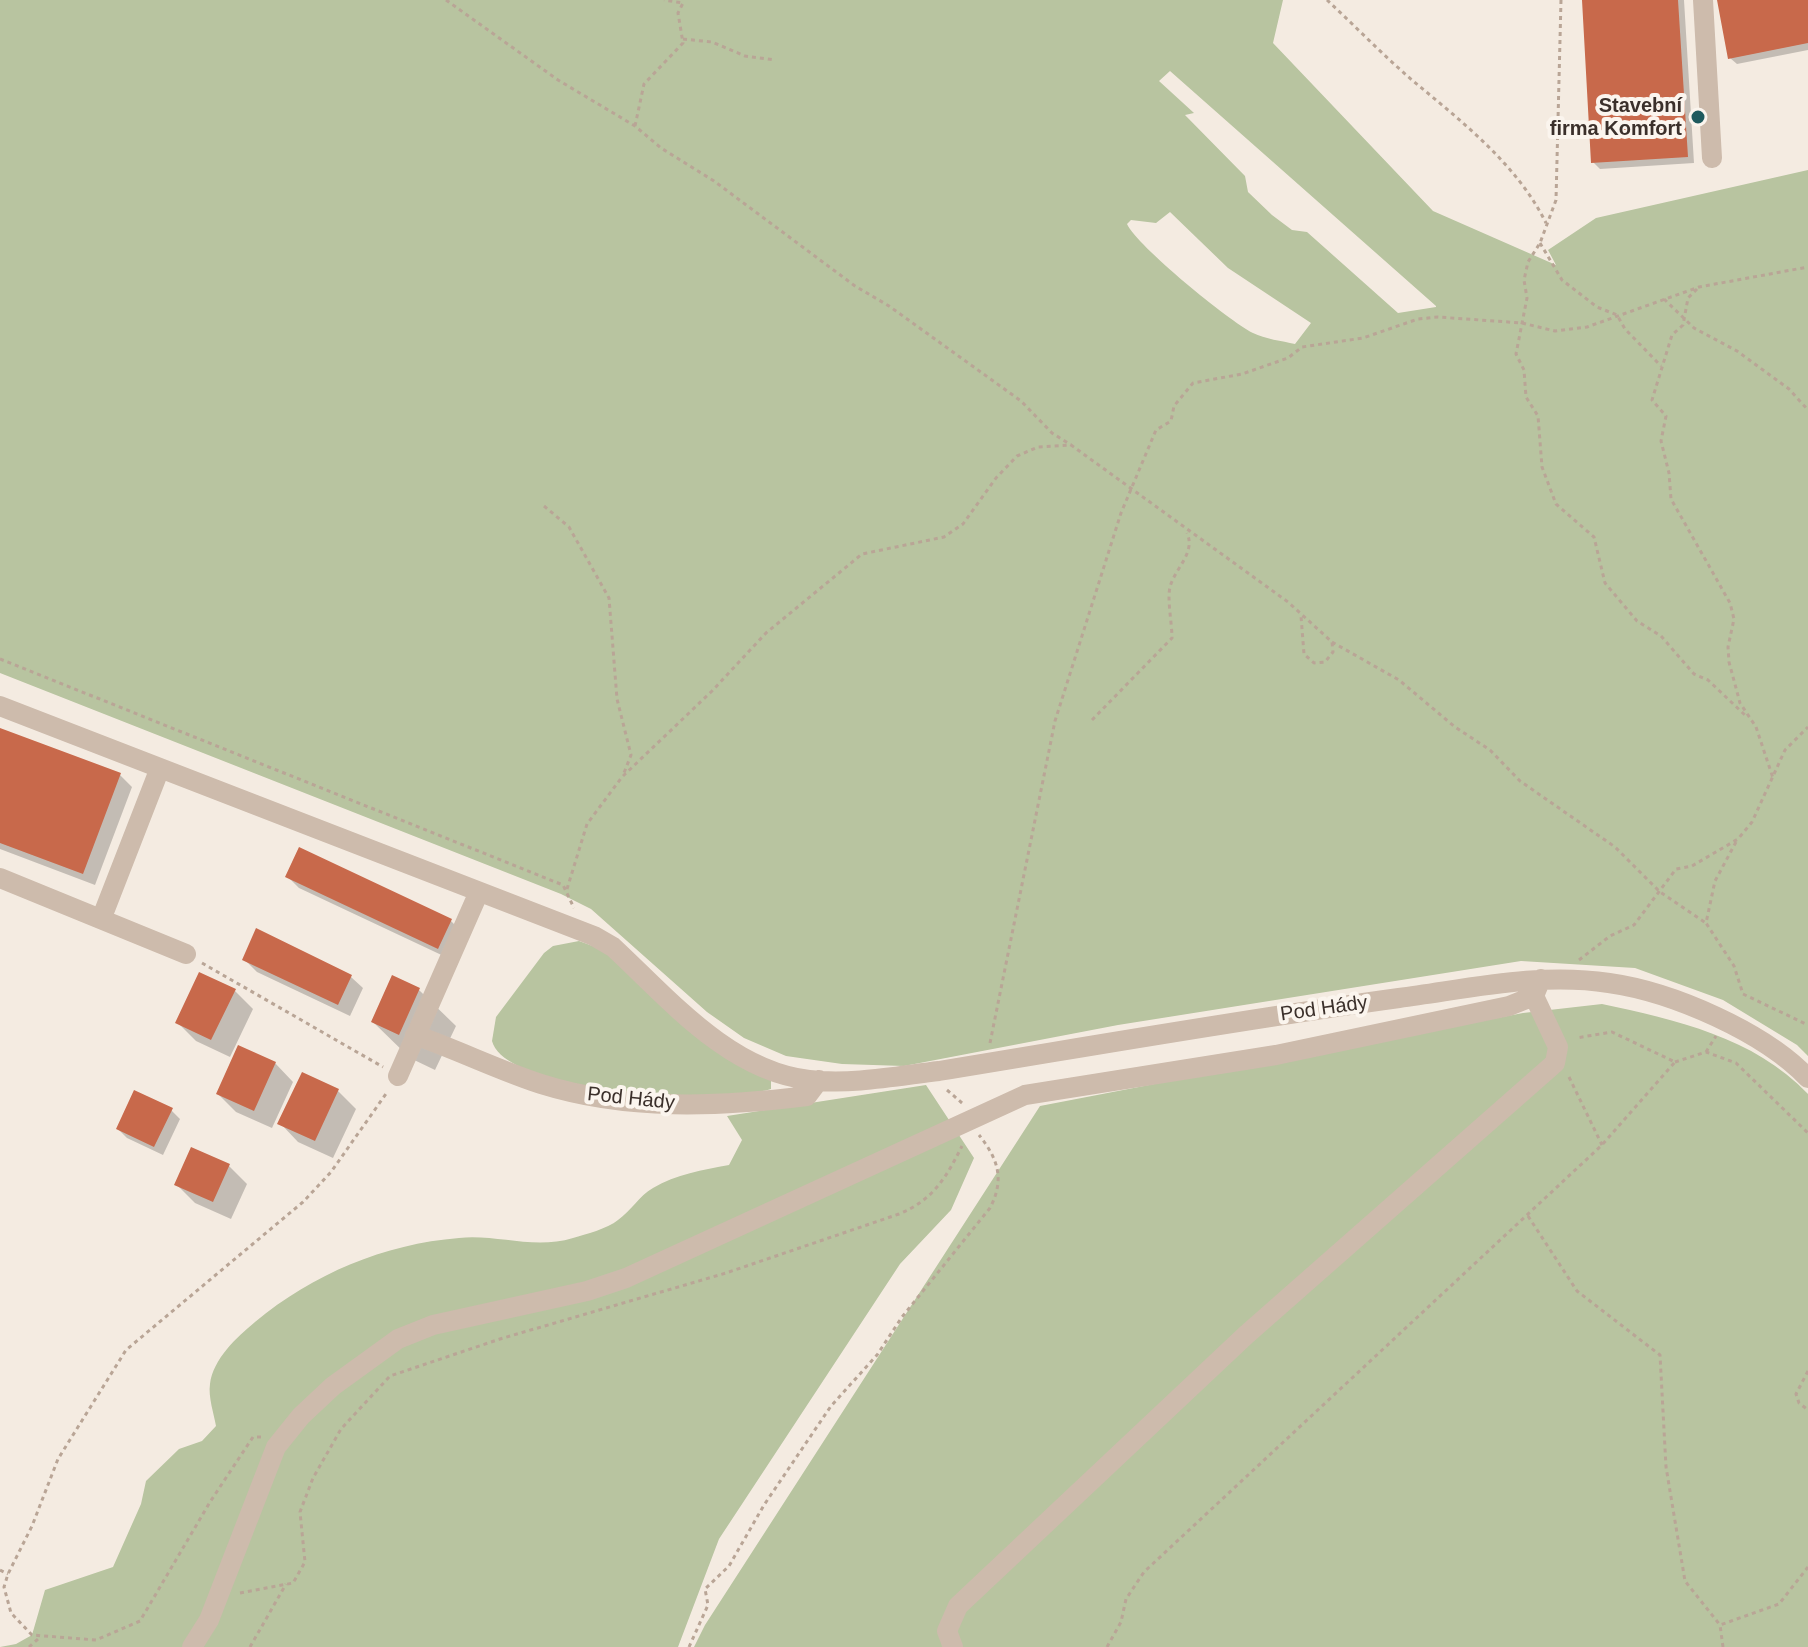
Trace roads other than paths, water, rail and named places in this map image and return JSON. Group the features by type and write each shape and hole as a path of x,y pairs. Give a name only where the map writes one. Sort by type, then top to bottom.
{"street":[{"path":"1703,0 1712,158"},
{"name":"Pod Hády","path":"0,706 585,933 613,947 689,1018 735,1052 783,1074 819,1080 939,1071 1316,1009 1538,987 1567,979 1611,983 1700,1009 1790,1059 1808,1078"},
{"path":"102,917 160,768"},
{"path":"0,878 102,917 186,954"},
{"path":"398,1076 478,894"},
{"path":"192,1647 209,1620 276,1447 301,1416 333,1386 398,1339 433,1325 587,1291 626,1278 970,1123 1025,1095 1276,1055 1509,1006 1538,987 1557,1055 1246,1335 958,1606 947,1631 953,1647"},
{"name":"Pod Hády","path":"415,1035 544,1085 620,1101 717,1106 767,1101 807,1096 819,1080"}],"place":[{"name":"Stavební firma Komfort","path":"1698,117"}]}
